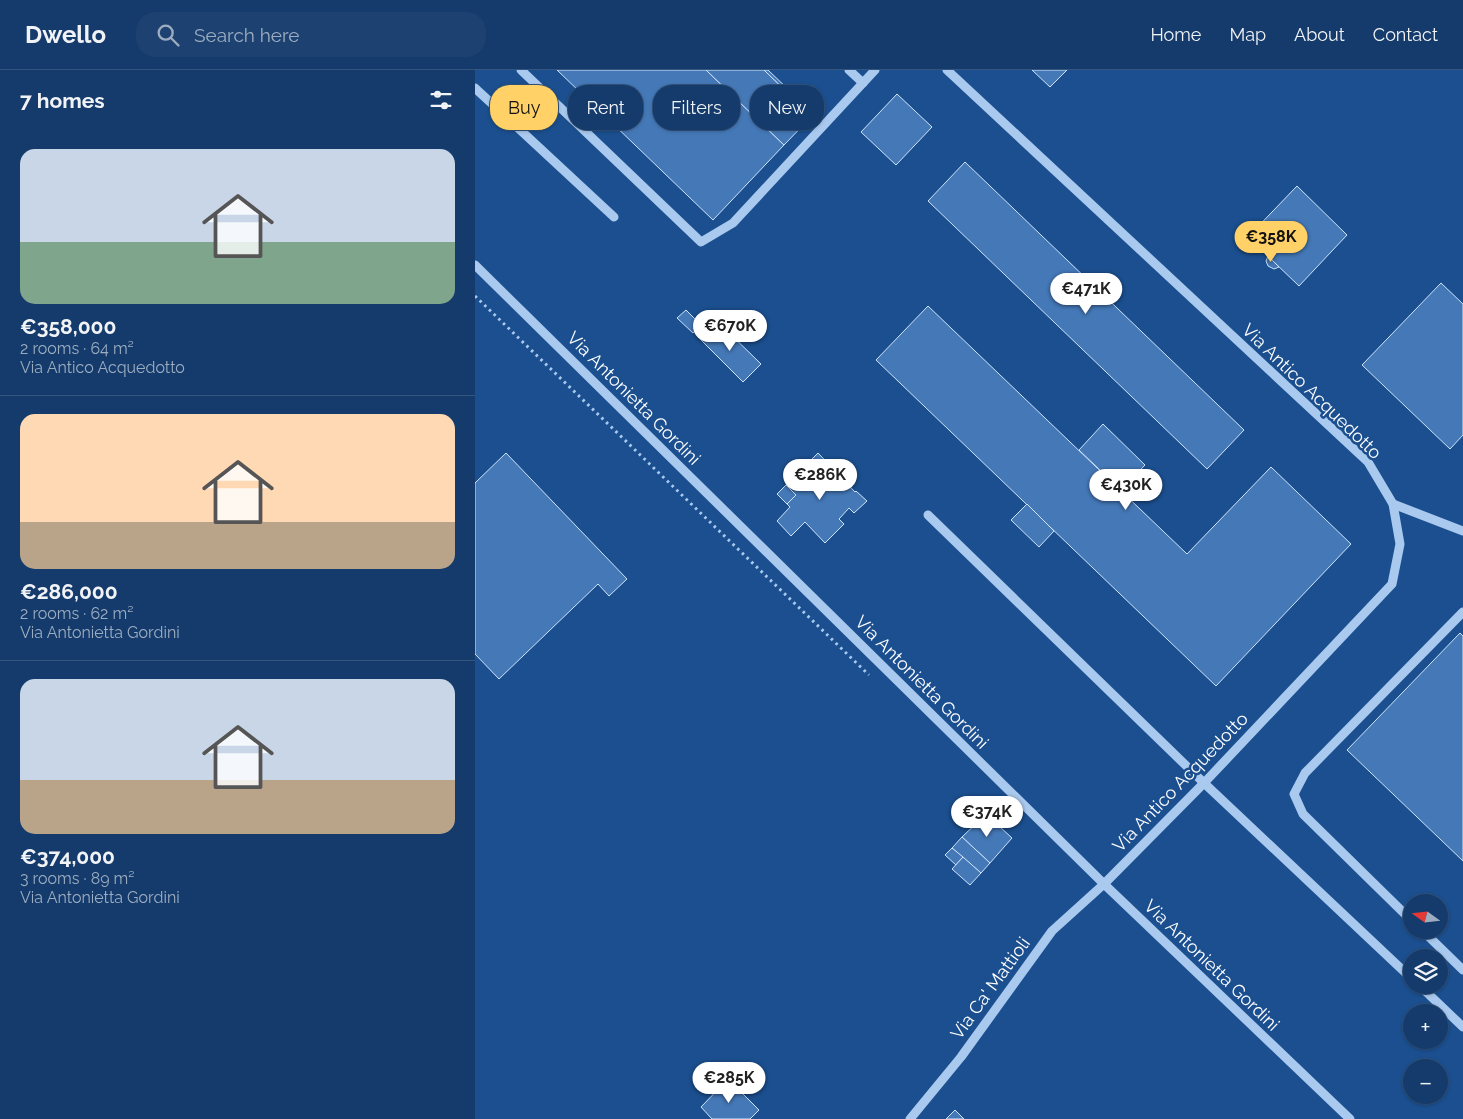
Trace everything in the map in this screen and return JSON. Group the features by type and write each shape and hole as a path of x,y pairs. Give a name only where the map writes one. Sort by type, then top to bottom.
{"street":[{"path":"521,70 701,242 733,223 875,70"},
{"path":"849,70 863,83"},
{"name":"Via Antico Acquedotto","path":"947,70 1368,462 1393,504 1400,544 1392,584 1204,783 1104,884"},
{"path":"475,88 614,217"},
{"name":"Via Antonietta Gordini","path":"475,265 1104,884 1350,1119"},
{"path":"1393,504 1463,532"},
{"path":"928,515 1204,783 1403,970"},
{"path":"1403,912 1303,814 1294,794 1305,773 1463,612"},
{"name":"Via Ca' Mattioli","path":"910,1119 961,1057 1052,931 1104,884"},
{"path":"1431,939 1463,970"},
{"path":"1428,994 1463,1027"}],"building":[{"path":"557,70 706,70 722,85 653,85 653,130 740,130 740,103 750,112 750,130 768,130 784,145 713,220 619,130 643,130 643,85 573,85"},
{"path":"706,70 764,70 780,85 750,85 750,112 740,103 740,85 722,85"},
{"path":"764,70 768,70 784,85 780,85"},
{"path":"1032,70 1067,70 1050,87"},
{"path":"897,94 932,127 896,165 861,132"},
{"path":"768,130 798,130 784,145"},
{"path":"965,162 1244,430 1207,469 928,201"},
{"path":"1297,186 1347,235 1299,286 1248,237"},
{"path":"1268,256 1279,267 1274,269 1268,266 1266,261"},
{"path":"1441,283 1463,304 1463,435 1450,449 1362,365"},
{"path":"928,306 1187,554 1271,467 1351,544 1216,686 876,360"},
{"path":"686,310 701,325 693,333 677,318"},
{"path":"717,321 761,364 743,382 700,339"},
{"path":"1103,424 1145,465 1121,490 1079,450"},
{"path":"506,453 627,579 609,596 598,584 499,679 475,654 475,483"},
{"path":"818,453 855,492 867,501 854,513 849,508 839,519 844,524 825,543 805,522 791,536 777,521 790,507 787,504 796,495 786,485 795,476 800,481 811,470 806,465"},
{"path":"786,485 796,495 787,504 777,494"},
{"path":"1027,504 1054,531 1039,547 1011,520"},
{"path":"1460,633 1463,636 1463,861 1347,750"},
{"path":"986,814 1012,838 990,863 962,837"},
{"path":"962,837 990,863 981,873 952,848"},
{"path":"952,848 963,857 956,865 945,855"},
{"path":"963,857 981,873 970,885 952,869"},
{"path":"728,1079 759,1110 750,1119 712,1119 701,1107"},
{"path":"955,1110 964,1119 946,1119"}]}
